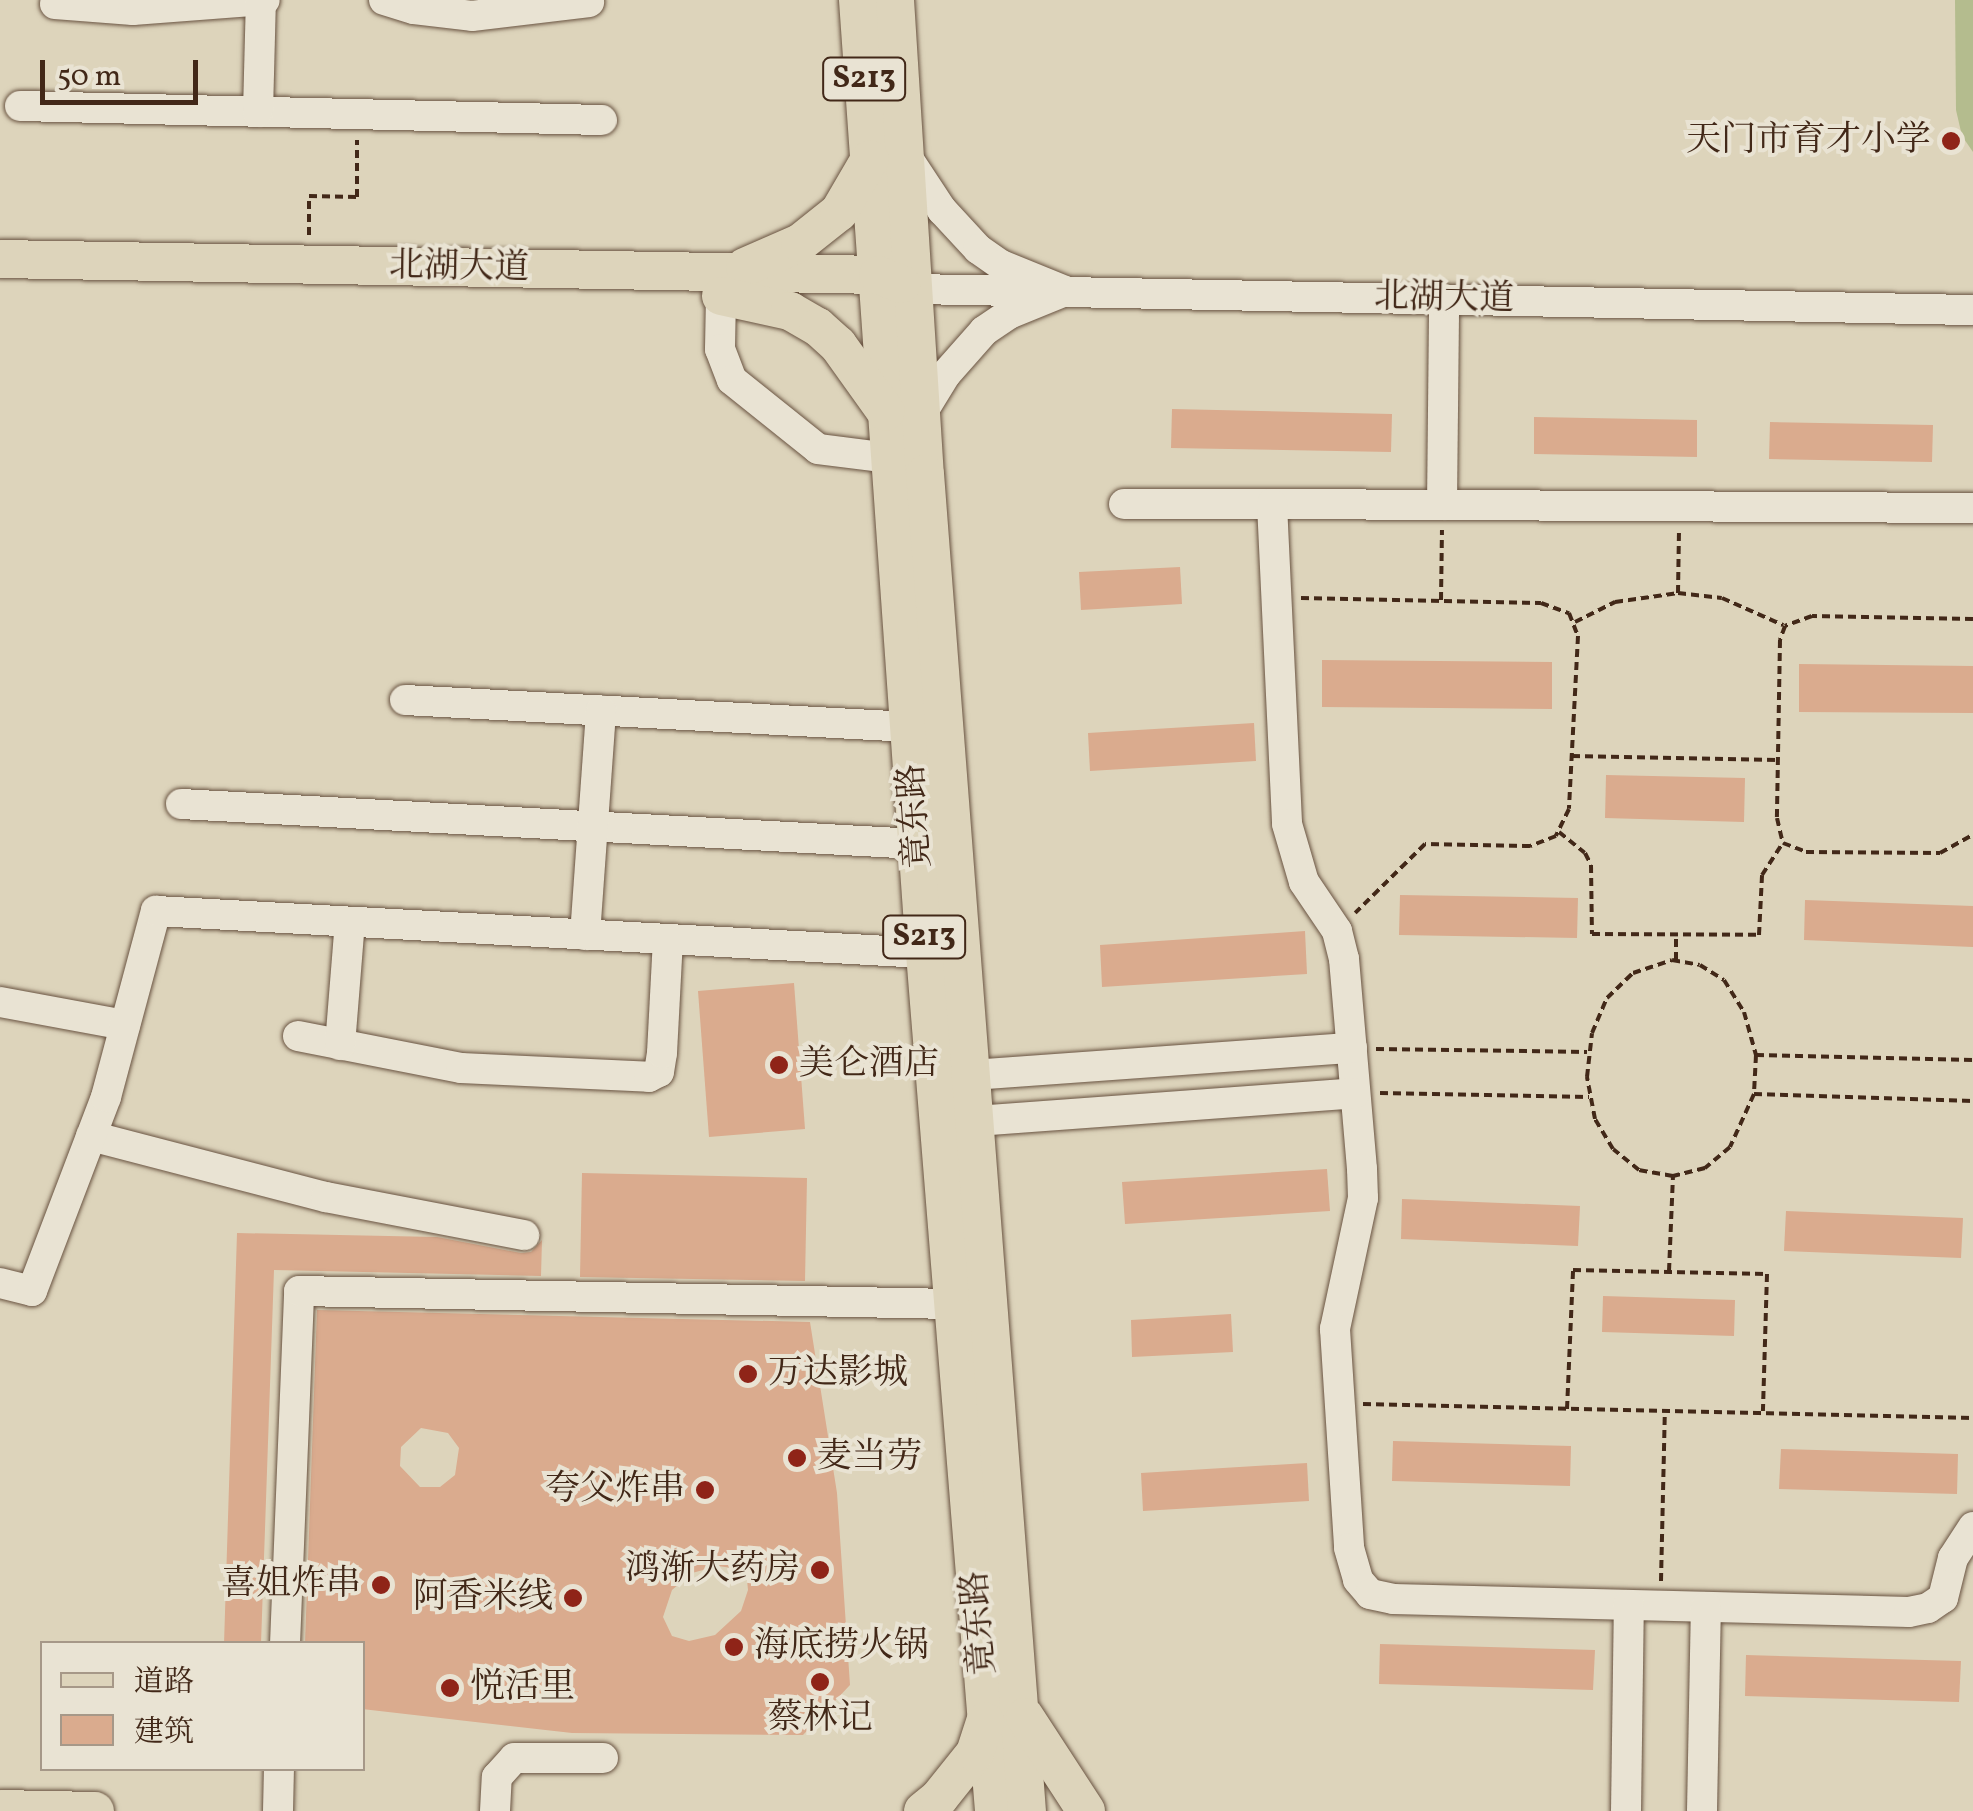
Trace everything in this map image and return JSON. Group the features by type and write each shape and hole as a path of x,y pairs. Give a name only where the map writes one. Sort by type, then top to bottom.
{"main road":[{"name":"竟东路","path":"858,0 916,288 904,413 890,458 918,844 954,1304 1004,1712 1027,1811"},
{"name":"竟东路","path":"895,0 879,288 904,413 976,1120 1004,1712 994,1811"},
{"path":"721,284 800,244 839,212 889,158"},
{"name":"北湖大道","path":"0,260 308,265 721,284 916,288"},
{"name":"北湖大道","path":"0,281 721,284"},
{"path":"721,284 790,311 818,327 904,413"},
{"path":"923,1811 939,1798 1004,1712 1086,1811"},
{"path":"0,1809 95,1811"}],"street":[{"path":"55,4 133,10 263,0 258,112"},
{"path":"384,0 430,12 472,16 589,2"},
{"path":"20,106 602,120"},
{"path":"889,158 933,198 978,249 1001,266 1065,292"},
{"path":"721,284 720,349 732,380 818,448 890,458"},
{"name":"北湖大道","path":"916,288 1973,310"},
{"path":"904,413 984,331 1008,314 1065,292"},
{"path":"1442,505 1444,299"},
{"path":"1124,504 1973,508"},
{"path":"1272,504 1292,852 1304,882 1337,931 1352,1048 1363,1198 1338,1298 1335,1329 1348,1548 1358,1580 1370,1594 1393,1600 1909,1612 1928,1608 1943,1598 1953,1558 1973,1527"},
{"path":"405,700 910,727"},
{"path":"585,934 601,711"},
{"path":"181,804 918,844"},
{"path":"0,1283 32,1291 91,1136 156,912 926,953"},
{"path":"340,1045 350,922"},
{"path":"298,1036 461,1068 649,1077 659,1072 662,1053 668,939"},
{"path":"0,1002 126,1025"},
{"path":"972,1075 1352,1048"},
{"path":"976,1120 1355,1093"},
{"path":"91,1136 326,1197 524,1235"},
{"path":"285,1641 299,1291 954,1304"},
{"path":"1626,1811 1629,1605"},
{"path":"1702,1811 1706,1607"},
{"path":"495,1811 497,1777 514,1758 603,1758"},
{"path":"278,1811 280,1771"}],"path":[{"path":"308,265 309,196 358,197 357,116"},
{"path":"1441,601 1442,505"},
{"path":"1678,593 1680,506"},
{"path":"1575,622 1615,602 1678,593 1722,598 1785,626 1812,616 1973,618"},
{"path":"1276,598 1540,603 1569,613 1575,622 1570,808 1559,832 1530,846 1425,844 1337,931"},
{"path":"1785,626 1780,640 1778,760 1778,833 1783,843 1806,852 1940,853 1973,835"},
{"path":"1572,756 1778,760"},
{"path":"1559,832 1585,852 1592,866 1592,934 1760,936 1762,875 1783,843"},
{"path":"1676,934 1676,961"},
{"path":"1676,961 1700,965 1724,980 1744,1012 1756,1055 1754,1094 1730,1148 1705,1168 1673,1176 1655,1175 1625,1160 1603,1135 1589,1097 1588,1052 1597,1016 1618,984 1647,966 1676,961"},
{"path":"1352,1048 1588,1052"},
{"path":"1756,1055 1973,1060"},
{"path":"1355,1093 1589,1097"},
{"path":"1754,1094 1973,1101"},
{"path":"1670,1272 1673,1176"},
{"path":"1567,1408 1573,1270 1767,1274 1763,1413"},
{"path":"1340,1403 1973,1418"},
{"path":"1660,1606 1665,1411"}],"green space":[{"path":"1955,0 1973,0 1973,152 1962,136 1956,110"}],"building":[{"path":"1172,409 1392,414 1391,452 1171,448"},
{"path":"1534,417 1697,420 1697,457 1534,454"},
{"path":"1770,422 1933,425 1932,462 1769,459"},
{"path":"1180,567 1182,604 1081,610 1079,572"},
{"path":"1322,660 1552,662 1552,709 1322,707"},
{"path":"1799,664 1973,666 1973,713 1799,712"},
{"path":"1254,723 1256,761 1090,771 1088,733"},
{"path":"1606,775 1745,778 1744,822 1605,818"},
{"path":"1400,895 1578,898 1577,938 1399,935"},
{"path":"1805,900 1973,906 1973,947 1804,940"},
{"path":"1305,931 1307,974 1102,987 1100,945"},
{"path":"794,983 805,1129 709,1137 698,991"},
{"path":"1327,1169 1330,1211 1125,1224 1122,1182"},
{"path":"582,1173 807,1178 805,1281 580,1277"},
{"path":"1402,1199 1580,1206 1578,1246 1401,1239"},
{"path":"1786,1211 1963,1218 1961,1258 1784,1251"},
{"path":"237,1233 437,1237 521,1253 531,1252 542,1240 541,1276 274,1270 261,1641 224,1641"},
{"path":"1603,1296 1735,1300 1734,1336 1602,1332"},
{"path":"317,1310 810,1322 837,1493 850,1685 803,1735 572,1733 365,1709 365,1641 305,1641","holes":["421,1428 448,1433 459,1448 455,1475 440,1487 420,1487 400,1466 401,1447","718,1566 732,1568 747,1580 741,1611 715,1635 689,1641 672,1636 663,1617 672,1590 692,1573"]},
{"path":"1231,1314 1233,1352 1132,1357 1131,1320"},
{"path":"1393,1441 1571,1446 1570,1486 1392,1481"},
{"path":"1781,1449 1958,1454 1957,1494 1779,1489"},
{"path":"1307,1463 1309,1501 1143,1511 1141,1473"},
{"path":"1380,1644 1595,1650 1593,1690 1379,1684"},
{"path":"1746,1655 1961,1661 1959,1702 1745,1696"}],"place":[{"name":"天门市育才小学","path":"1951,141"},
{"name":"美仑酒店","path":"779,1065"},
{"name":"万达影城","path":"748,1374"},
{"name":"麦当劳","path":"797,1458"},
{"name":"夸父炸串","path":"705,1490"},
{"name":"鸿渐大药房","path":"820,1570"},
{"name":"喜姐炸串","path":"381,1585"},
{"name":"阿香米线","path":"573,1598"},
{"name":"海底捞火锅","path":"734,1647"},
{"name":"蔡林记","path":"820,1682"},
{"name":"悦活里","path":"450,1688"}]}
